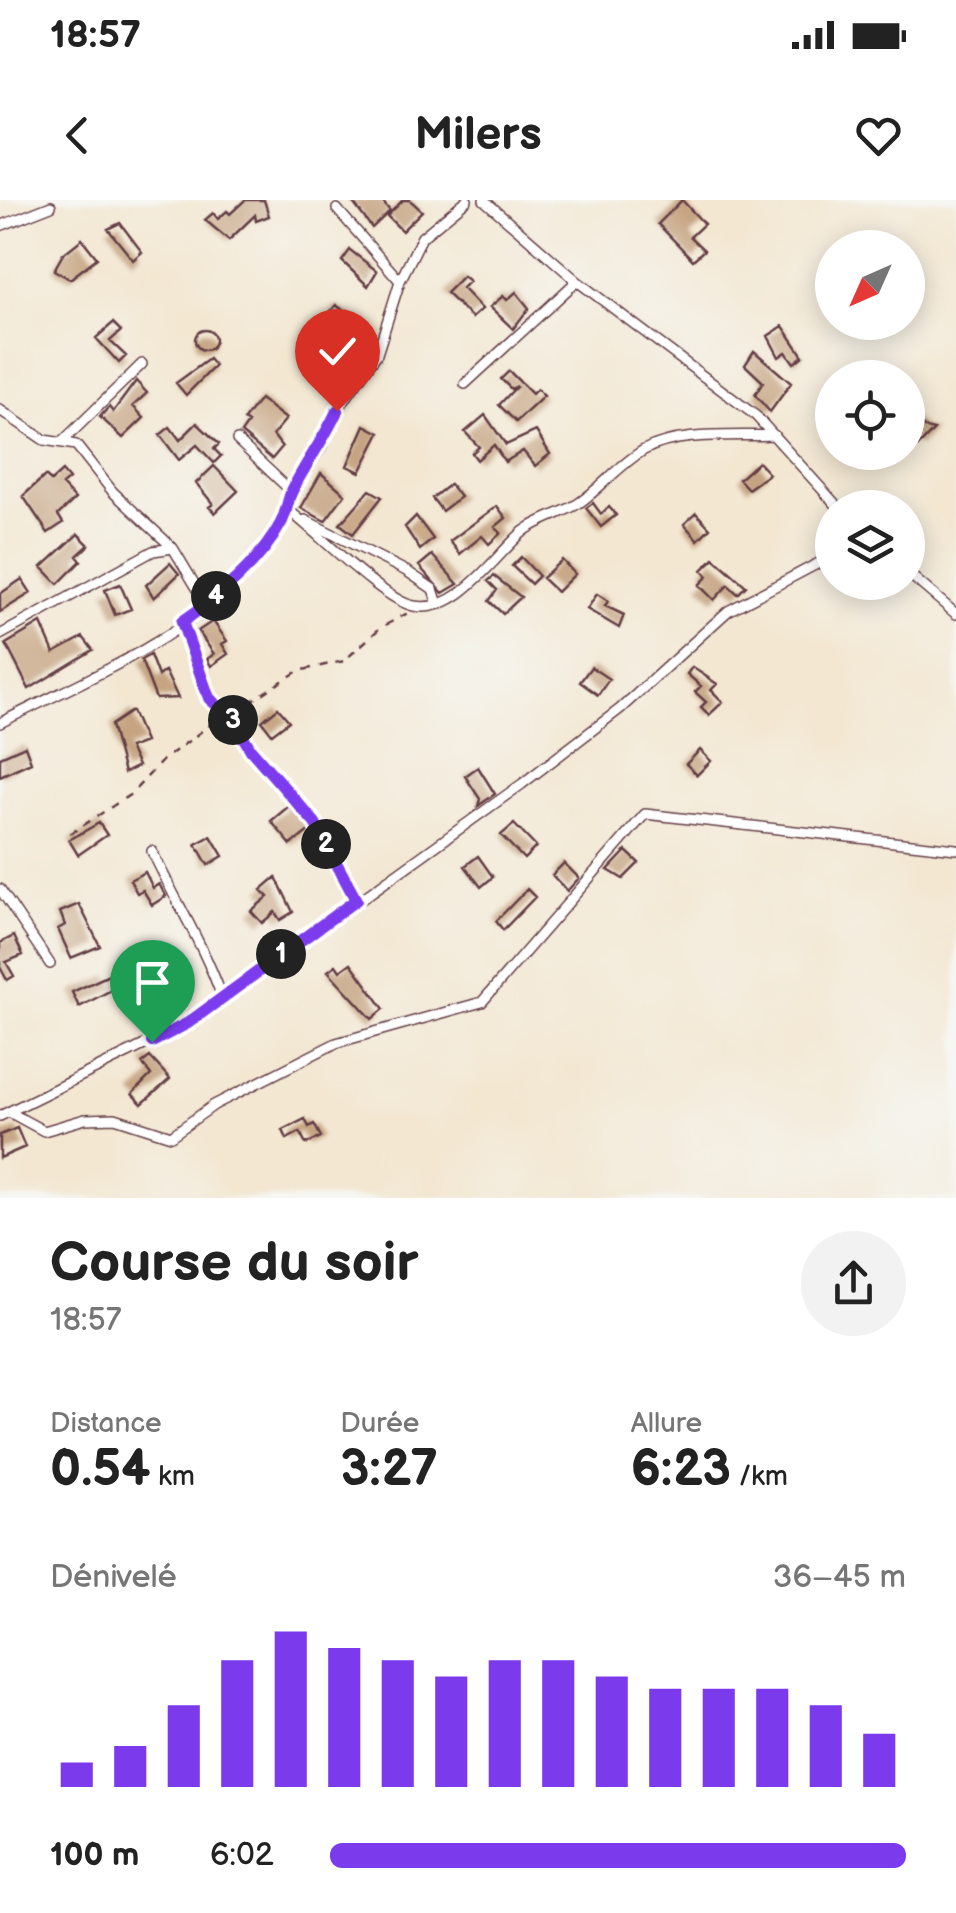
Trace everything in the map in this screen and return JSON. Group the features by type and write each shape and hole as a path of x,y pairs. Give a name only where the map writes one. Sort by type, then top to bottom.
{"street":[{"path":"0,723 96,678 182,622 207,605 262,550 292,492 321,448 337,411 378,354 400,281 422,237 467,200"},
{"path":"484,200 578,281 756,416 823,490"},
{"path":"0,226 51,206"},
{"path":"337,210 400,281"},
{"path":"465,384 578,281"},
{"path":"62,441 142,364"},
{"path":"0,410 44,440 76,444 114,492 173,548 207,605"},
{"path":"286,509 378,584 407,604 422,607 438,604 502,559 524,532 574,506 644,450 686,440 774,435"},
{"path":"237,440 292,492"},
{"path":"301,520 316,523 364,552 408,572 433,589 438,604"},
{"path":"0,635 153,551 173,548"},
{"path":"4,1114 176,1029 620,709 728,611 815,565"},
{"path":"925,588 956,614"},
{"path":"182,622 209,698 229,713 251,750 315,823 356,900"},
{"path":"4,1114 44,1131 84,1119 115,1118 170,1136 214,1105 336,1043 482,1002 645,814 956,849"},
{"path":"152,851 181,914 205,953 222,997"},
{"path":"0,889 50,964"}],"path":[{"path":"70,834 130,794 163,760 229,713 298,672 344,661 380,628 422,607"}],"building":[{"path":"245,200 264,200 269,216 256,221 255,215 229,240 205,220 213,213 218,219 227,211 230,214"},
{"path":"351,200 381,200 390,211 372,228"},
{"path":"403,200 410,200 422,211 402,231 387,216"},
{"path":"682,200 704,224 690,237 704,250 693,260 658,224"},
{"path":"120,223 142,252 133,260 108,229"},
{"path":"82,239 97,258 70,279 54,270 63,254"},
{"path":"350,250 377,271 368,286 342,261"},
{"path":"463,276 469,281 462,288 482,309 472,318 446,293"},
{"path":"516,292 529,308 513,329 490,307 503,296 507,300"},
{"path":"336,305 360,322 365,331 361,336 331,311"},
{"path":"113,323 121,331 110,341 126,356 119,363 96,338"},
{"path":"783,326 803,356 794,363 786,352 779,357 768,336"},
{"path":"201,330 209,330 215,340 209,350 201,350 195,344 195,336"},
{"path":"754,351 791,383 770,412 755,395 763,382 745,365"},
{"path":"209,359 215,366 186,395 176,383"},
{"path":"509,371 532,394 537,389 544,396 516,422 499,405 517,386 511,389 501,379"},
{"path":"136,381 147,393 133,406 144,418 123,438 100,417 109,407 113,412"},
{"path":"260,399 286,419 273,435 282,447 272,459 241,433 248,423 244,420"},
{"path":"485,415 506,445 536,431 550,454 535,466 523,451 505,462 494,445 477,460 472,453 479,447 465,432"},
{"path":"197,423 219,444 214,449 221,456 214,463 197,445 179,460 160,435 170,427 180,440"},
{"path":"365,425 380,433 360,472 347,466"},
{"path":"758,462 769,474 748,489 739,479"},
{"path":"214,466 238,491 215,513 209,507 213,504 196,483"},
{"path":"62,471 69,479 62,485 75,499 58,515 63,523 48,533 23,496 45,476 51,481"},
{"path":"321,473 345,494 325,521 301,508"},
{"path":"450,484 460,497 442,511 432,498"},
{"path":"370,490 382,497 353,534 340,524"},
{"path":"593,503 601,514 609,507 616,515 601,527 586,508"},
{"path":"497,506 506,518 495,527 501,533 489,544 482,536 460,554 450,541"},
{"path":"696,513 710,528 698,540 684,524"},
{"path":"416,516 433,539 420,550 405,527"},
{"path":"78,534 89,545 77,556 81,561 58,584 42,567"},
{"path":"432,555 458,584 443,593 419,566"},
{"path":"521,557 539,576 531,584 512,566"},
{"path":"714,558 746,586 738,594 728,585 714,600 699,585 708,576 702,570"},
{"path":"562,560 575,574 557,592 542,578"},
{"path":"170,563 179,574 154,598 146,585"},
{"path":"494,576 521,597 503,614 489,601 497,590 488,581"},
{"path":"22,579 31,593 0,612 0,594"},
{"path":"120,584 131,609 115,615 105,590"},
{"path":"597,594 608,601 605,606 624,615 619,628 587,609"},
{"path":"213,621 227,641 222,644 228,654 211,666 207,659 214,654 198,631"},
{"path":"41,623 54,653 83,637 93,650 29,689 6,644"},
{"path":"150,655 158,676 165,671 178,698 156,699 141,660"},
{"path":"591,667 609,679 598,695 580,682"},
{"path":"692,667 717,684 711,690 723,702 709,715 701,707 706,702 695,692 701,686 687,674"},
{"path":"278,708 289,721 272,734 262,721"},
{"path":"132,711 145,742 129,748 138,766 124,773 111,725"},
{"path":"25,746 31,762 0,776 0,757"},
{"path":"700,750 711,761 697,775 686,764"},
{"path":"478,767 495,794 478,806 480,799 465,776"},
{"path":"289,806 310,830 291,845 271,821"},
{"path":"99,823 107,835 78,855 69,840"},
{"path":"514,824 536,847 524,859 501,835"},
{"path":"211,836 223,856 208,865 196,844"},
{"path":"626,851 639,863 623,879 608,870"},
{"path":"478,856 493,877 481,887 465,866"},
{"path":"564,863 579,878 567,891 552,875"},
{"path":"145,872 153,888 159,884 166,896 152,905 143,890 137,893 130,880"},
{"path":"276,877 293,912 280,920 275,912 262,923 251,911 268,897 261,890"},
{"path":"527,889 535,897 503,930 496,921"},
{"path":"79,904 100,946 71,958 58,929 65,925 60,912"},
{"path":"14,936 23,955 6,962 14,976 7,980 0,967 0,943"},
{"path":"351,963 384,1009 372,1019 328,971 336,965 340,971"},
{"path":"109,975 115,988 79,1007 72,992"},
{"path":"150,1057 170,1079 142,1104 132,1094 151,1075 142,1063"},
{"path":"305,1119 309,1127 314,1124 321,1137 306,1144 300,1132 287,1139 283,1130"},
{"path":"17,1128 25,1147 0,1158 0,1135"}],"route":[{"path":"152,1042 188,1023 356,900 315,823 251,750 234,721 223,715 209,698 182,622 207,605 262,550 282,522 292,492 321,448 337,411"}]}
